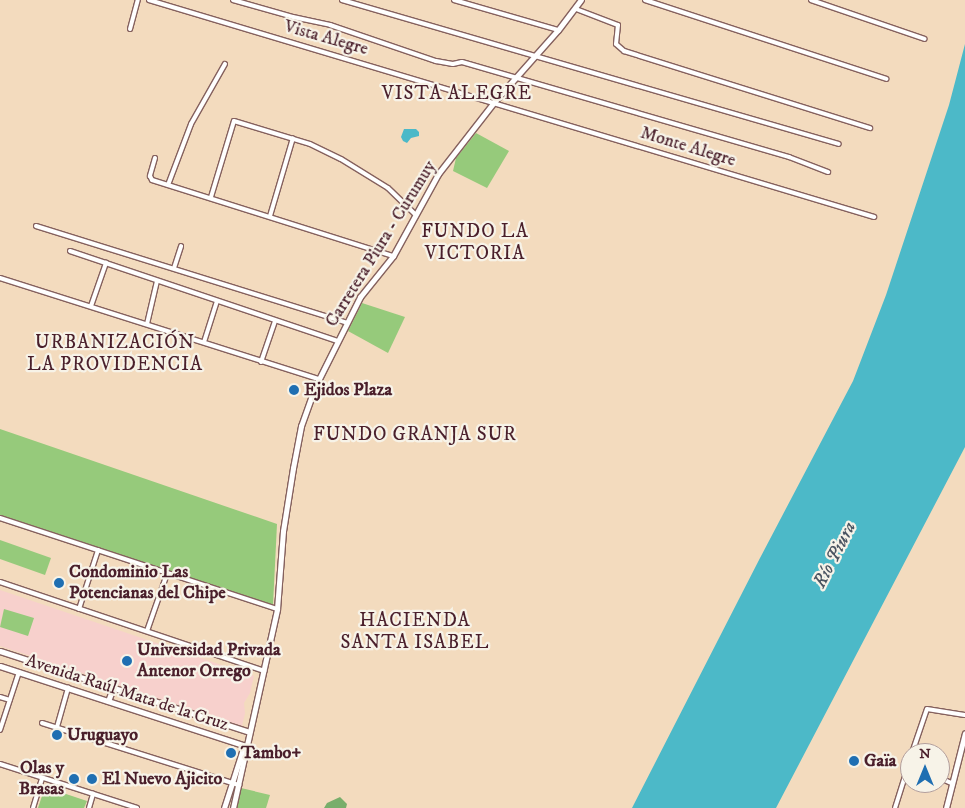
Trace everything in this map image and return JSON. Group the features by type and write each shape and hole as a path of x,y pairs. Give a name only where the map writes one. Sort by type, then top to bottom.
{"main road":[{"name":"Carretera Piura - Curumuy","path":"245,750 277,609 283,531 293,468 306,411 318,379 360,297 393,256 438,174 494,102 536,56 576,9 581,0"},
{"name":"Avenida Raúl Mata de la Cruz","path":"0,651 249,732"},
{"name":"Avenida Raúl Mata de la Cruz","path":"0,666 108,701 245,750"},
{"path":"108,701 113,688"},
{"path":"946,808 965,734"},
{"path":"224,808 245,750"},
{"path":"233,808 245,750"}],"street":[{"path":"130,29 138,0"},
{"name":"Vista Alegre","path":"149,0 494,102"},
{"path":"233,0 285,15 330,25 436,60 453,64 462,62 514,79 789,157 828,172"},
{"path":"342,0 839,144"},
{"path":"454,0 558,30"},
{"path":"645,0 886,79"},
{"path":"811,0 925,39"},
{"path":"576,9 618,25 616,44 624,51 870,128"},
{"path":"168,185 191,124 224,64"},
{"name":"Monte Alegre","path":"494,102 874,217"},
{"path":"211,197 234,121 293,138 333,155 388,188 415,214"},
{"path":"270,216 293,138"},
{"path":"155,158 150,179 393,256"},
{"path":"36,226 347,323"},
{"path":"174,268 181,246"},
{"path":"70,252 338,341"},
{"path":"91,306 106,264"},
{"path":"0,278 318,379"},
{"path":"146,324 157,281"},
{"path":"204,342 216,301"},
{"path":"261,362 275,321"},
{"path":"0,518 277,609"},
{"path":"79,609 98,550"},
{"path":"147,632 167,574"},
{"path":"0,582 264,671"},
{"path":"0,730 2,718 10,700 18,672"},
{"path":"57,727 68,688"},
{"path":"0,697 10,700"},
{"path":"915,743 927,709 965,715"},
{"path":"42,722 239,785"},
{"path":"0,764 137,808"},
{"path":"33,808 42,778"},
{"path":"895,808 900,793"},
{"path":"89,808 93,794"}],"shaded area":[{"name":"Universidad Privada Antenor Orrego","path":"0,590 254,676 250,693 244,703 245,713 242,726 0,646"}],"green space":[{"path":"476,133 509,151 487,188 453,171 456,158"},
{"path":"362,303 405,317 388,353 348,331"},
{"path":"0,429 277,524 273,605 0,515"},
{"path":"0,540 51,558 45,575 0,559"},
{"path":"4,609 34,618 28,636 0,627"},
{"path":"45,787 87,801 84,808 38,808"},
{"path":"241,788 270,795 266,808 236,808"},
{"path":"340,797 347,804 346,808 324,808 327,803"}],"water":[{"name":"Río Piura","path":"965,44 965,447 776,808 632,808 853,381 886,295 949,105"},
{"path":"404,129 416,129 419,132 419,136 411,138 407,143 401,137"}],"place":[{"name":"Ejidos Plaza","path":"294,390"},
{"name":"Condominio Las Potencianas del Chipe","path":"59,583"},
{"name":"Universidad Privada Antenor Orrego","path":"127,661"},
{"name":"Uruguayo","path":"57,735"},
{"name":"Tambo+","path":"231,753"},
{"name":"Gaïa","path":"854,761"},
{"name":"Olas y Brasas","path":"74,779"},
{"name":"El Nuevo Ajicito","path":"92,779"}],"district":[{"name":"VISTA ALEGRE","path":"457,94"},
{"name":"FUNDO LA VICTORIA","path":"475,243"},
{"name":"URBANIZACIÓN LA PROVIDENCIA","path":"115,354"},
{"name":"FUNDO GRANJA SUR","path":"415,435"},
{"name":"HACIENDA SANTA ISABEL","path":"415,632"}]}
